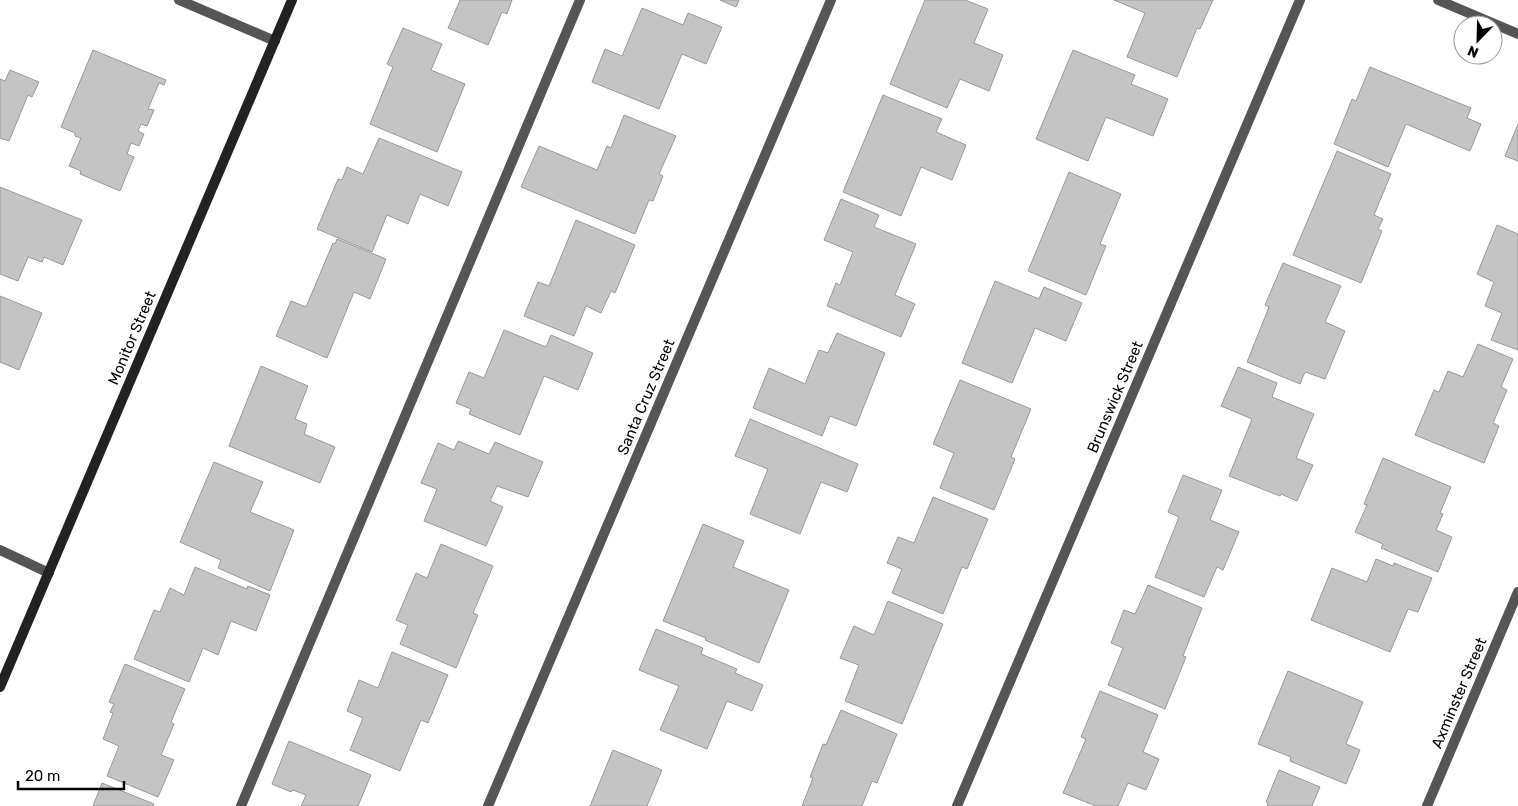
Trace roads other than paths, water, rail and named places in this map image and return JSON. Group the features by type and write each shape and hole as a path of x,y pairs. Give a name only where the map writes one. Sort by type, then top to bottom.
{"street":[{"path":"179,0 275,41"},
{"name":"Monitor Street","path":"0,687 292,0"},
{"path":"241,806 580,0"},
{"name":"Santa Cruz Street","path":"488,806 831,0"},
{"name":"Brunswick Street","path":"957,806 1300,0"},
{"path":"1438,0 1518,34"},
{"path":"0,550 49,573"},
{"name":"Axminster Street","path":"1427,806 1518,592"}]}
